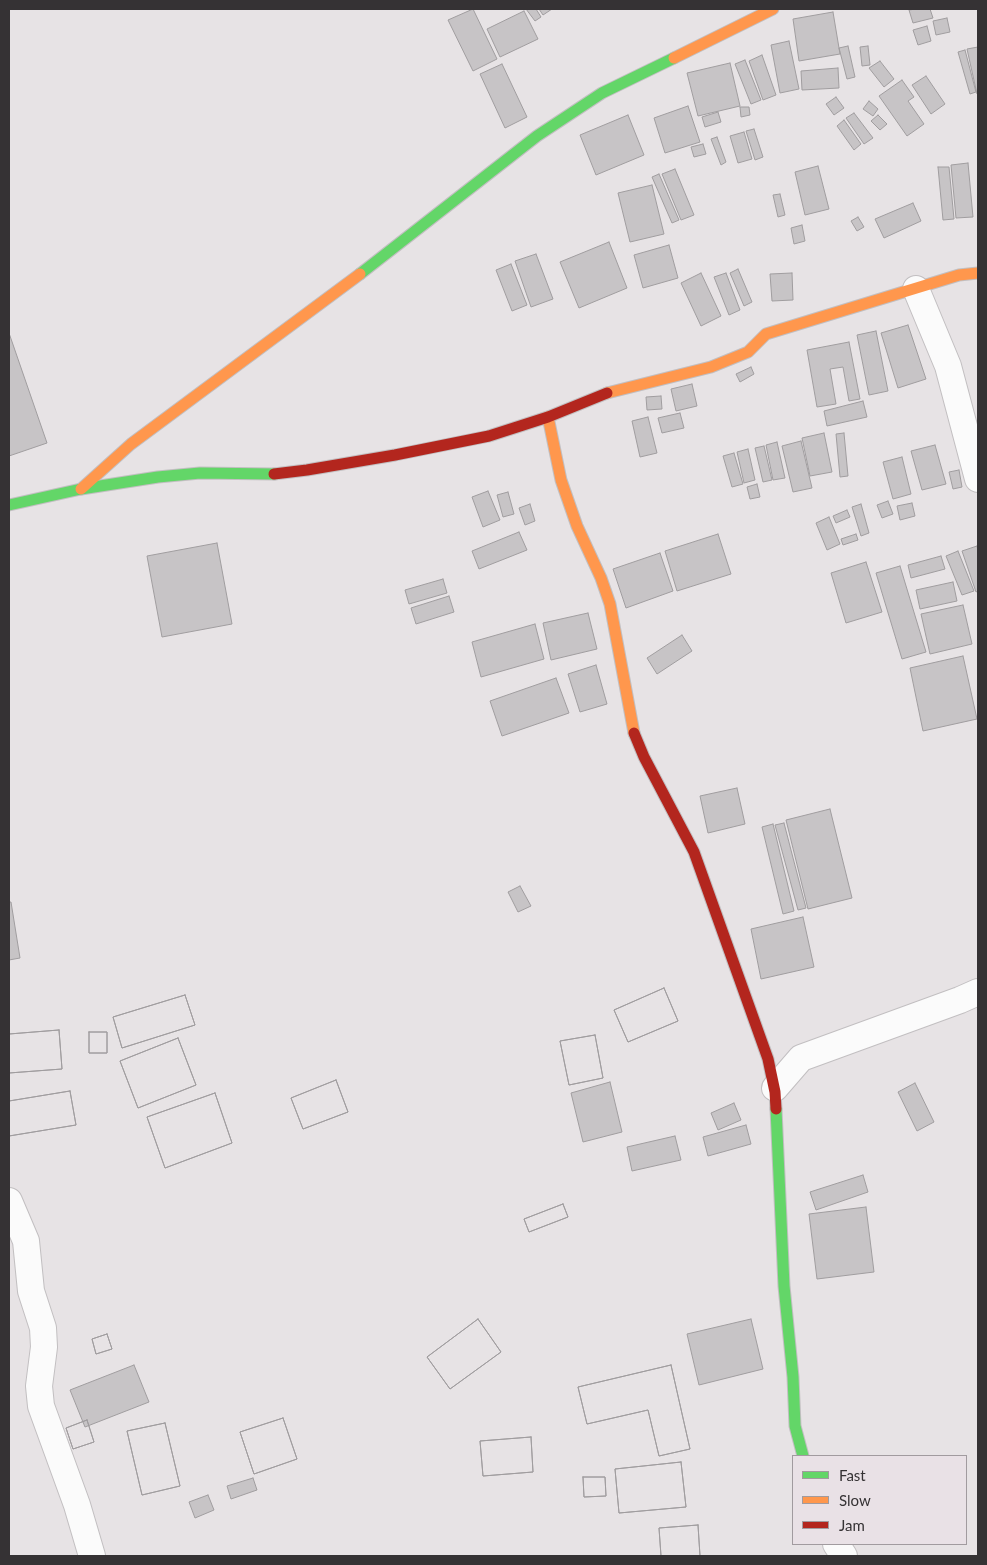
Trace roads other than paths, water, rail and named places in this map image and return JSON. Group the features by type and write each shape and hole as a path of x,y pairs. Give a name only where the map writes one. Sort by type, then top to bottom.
{"street":[{"path":"81,489 131,444 328,300 536,136 602,93 774,9"},
{"path":"9,505 81,489 200,473 270,474 308,470 489,436 548,417 606,393 711,367 748,352 766,334 959,275 978,273"},
{"path":"916,289 948,366 978,479"},
{"path":"548,417 561,480 577,526 601,578 610,604 634,733 644,757 694,852 763,1046 774,1088 784,1286 793,1377 795,1426 803,1455"},
{"path":"774,1088 801,1058 978,992"},
{"path":"763,1046 801,1058"},
{"path":"9,1201 26,1241 31,1291 43,1328 44,1347 39,1386 40,1406 77,1506 92,1556"},
{"path":"837,1545 844,1556"}]}
